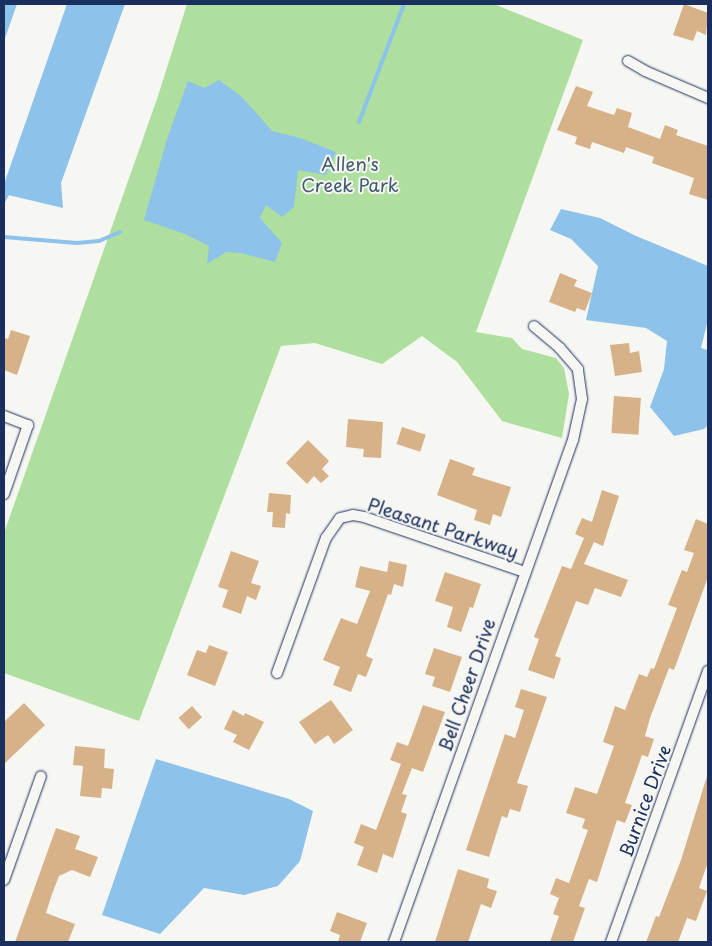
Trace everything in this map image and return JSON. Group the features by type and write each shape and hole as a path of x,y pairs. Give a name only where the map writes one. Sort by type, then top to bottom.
{"street":[{"path":"628,61 645,71 708,98"},
{"name":"Bell Cheer Drive","path":"394,942 525,572 560,481 573,440 582,399 578,369 560,348 534,326"},
{"path":"4,416 28,424 4,494"},
{"name":"Pleasant Parkway","path":"277,673 326,538 340,518 353,515 364,517 525,572"},
{"name":"Burnice Drive","path":"612,942 708,671"},
{"path":"4,880 41,776"}],"green space":[{"name":"Allen's Creek Park","path":"187,4 494,4 583,40 476,332 512,338 522,349 556,358 564,368 569,394 562,438 502,421 457,362 422,336 382,364 315,343 281,346 139,721 4,673 4,533 158,96"}],"water":[{"path":"4,4 17,4 4,41"},
{"path":"67,4 125,4 61,183 63,208 4,194 4,184"},
{"path":"219,80 242,97 272,131 300,138 336,152 326,175 298,170 294,207 282,217 266,205 260,218 282,243 275,262 241,253 226,252 207,264 209,246 185,234 144,220 167,139 188,81 204,88"},
{"path":"561,209 600,218 634,235 708,266 708,320 701,348 708,350 708,425 704,429 674,436 650,407 664,369 667,341 646,328 586,320 598,266 571,239 550,230"},
{"path":"156,759 289,799 313,811 300,861 278,886 244,895 204,888 160,934 102,915"}],"building":[{"path":"684,4 708,13 706,35 697,31 693,41 673,35"},
{"path":"576,86 593,92 587,106 614,115 617,108 632,113 628,127 660,139 665,125 678,130 676,135 708,146 708,200 689,194 694,178 652,163 654,157 626,147 624,153 592,142 590,149 575,144 577,137 557,130"},
{"path":"560,273 577,280 574,286 592,293 585,311 577,308 575,312 549,302"},
{"path":"11,330 30,336 17,375 4,370 4,338 8,339"},
{"path":"629,343 630,353 639,351 642,372 615,376 610,345"},
{"path":"614,396 641,398 638,435 611,433"},
{"path":"348,419 383,422 381,458 363,457 364,449 346,447"},
{"path":"402,427 426,435 420,452 396,444"},
{"path":"308,440 329,461 322,469 329,476 321,483 314,476 307,484 286,463"},
{"path":"450,459 475,468 472,475 511,487 501,517 493,514 490,525 474,520 477,510 437,495"},
{"path":"602,490 619,496 603,546 594,542 584,564 628,580 621,597 595,588 588,605 576,601 555,656 561,658 554,679 528,670 539,639 534,637 562,566 571,569 584,538 575,534 582,518 592,522"},
{"path":"269,493 291,495 290,514 286,513 285,528 272,527 273,512 267,512"},
{"path":"696,519 708,524 708,577 674,670 669,668 650,718 645,736 654,739 648,757 642,755 625,803 632,805 625,823 617,820 597,882 589,879 579,906 585,908 573,942 550,942 559,916 553,914 559,898 550,894 556,878 569,883 588,830 582,828 585,819 566,813 575,787 597,794 614,746 603,742 615,706 625,710 639,674 647,677 651,668 654,669 677,608 668,605 682,570 687,572 694,553 684,550"},
{"path":"231,551 259,561 251,583 261,586 256,600 247,596 241,614 222,607 228,590 218,587"},
{"path":"389,561 407,565 403,587 394,584 391,595 388,594 366,656 373,659 366,677 358,674 351,692 333,685 340,667 323,660 341,618 357,624 370,591 355,587 360,566 387,572"},
{"path":"445,572 481,584 473,608 470,607 461,632 447,627 453,607 435,601"},
{"path":"209,645 228,652 215,686 187,675 197,650 206,653"},
{"path":"434,648 462,657 450,692 432,686 435,677 425,674"},
{"path":"521,689 547,697 517,783 528,786 520,812 510,809 507,818 502,816 489,857 466,850 505,734 515,738 524,710 515,707"},
{"path":"331,700 353,730 334,744 328,735 315,744 299,722"},
{"path":"24,703 45,725 4,764 4,722"},
{"path":"423,705 445,712 423,772 412,768 402,794 407,795 401,812 407,814 393,858 383,854 377,873 357,865 364,847 354,843 361,824 376,830 401,764 390,760 397,742 408,746"},
{"path":"192,706 202,717 189,729 179,718"},
{"path":"233,710 244,716 245,713 264,722 249,750 233,742 237,735 224,729"},
{"path":"75,746 105,749 104,768 114,769 112,789 102,788 101,798 80,796 83,766 73,765"},
{"path":"707,776 708,862 699,888 707,891 696,921 687,918 678,942 646,942 656,916 659,917 681,860"},
{"path":"56,828 80,836 75,849 98,857 90,877 72,870 59,876 52,894 46,913 75,924 68,942 15,942"},
{"path":"458,869 489,879 487,888 497,891 491,908 481,904 468,942 435,942"},
{"path":"337,912 367,923 360,942 338,942 340,935 330,931"}],"waterway":[{"path":"359,122 404,4"},
{"path":"4,200 9,191"},
{"path":"4,237 77,243 99,241 120,232"}]}
